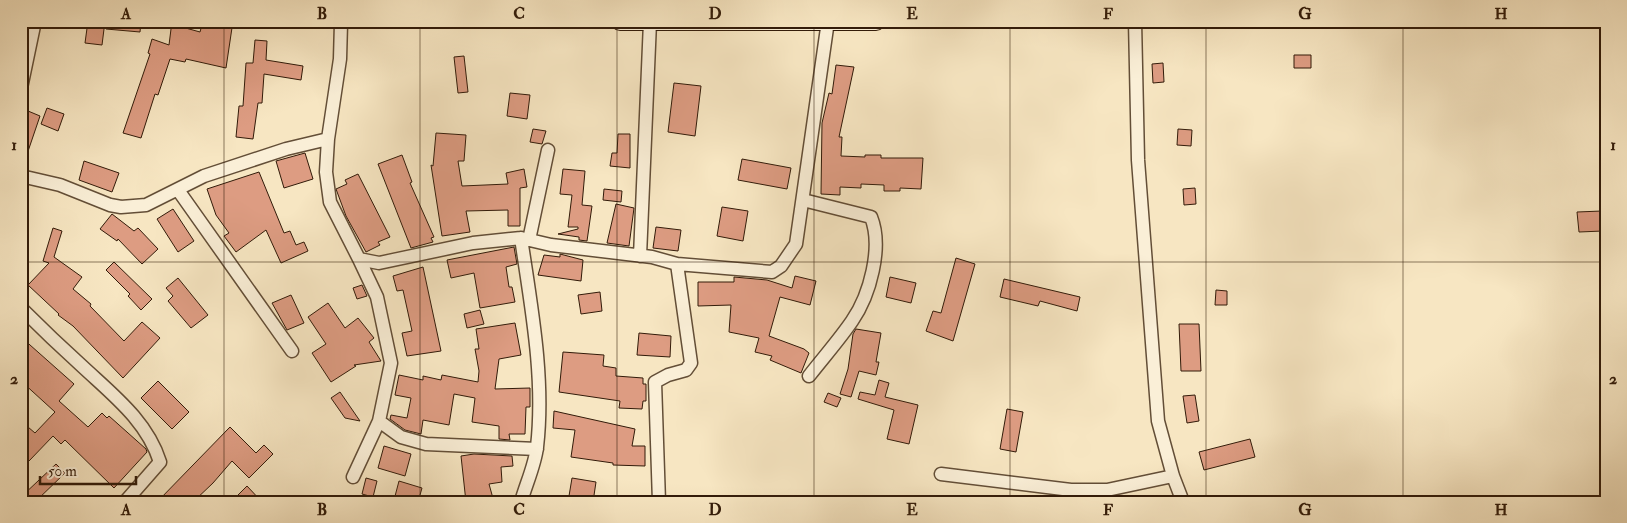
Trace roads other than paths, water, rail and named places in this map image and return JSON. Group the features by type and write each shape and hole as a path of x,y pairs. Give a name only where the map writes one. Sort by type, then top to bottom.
{"main road":[{"path":"620,21 876,21"}],"street":[{"path":"21,88 35,21"},
{"path":"339,21 341,24 340,59 328,139 326,172 330,202 360,259 377,297 391,363 379,421 353,477"},
{"path":"1135,21 1138,160 1158,421 1183,502"},
{"path":"640,256 650,22"},
{"path":"360,259 379,264 473,243 525,239 551,245 640,256 677,264 772,272 781,266 796,244 804,200 828,22"},
{"path":"21,176 60,185 121,207 146,205 204,176 286,149 328,139"},
{"path":"521,502 537,449 540,396 525,239 548,150"},
{"path":"178,190 292,351"},
{"path":"804,200 871,218 875,227 876,245 872,279 853,320 808,376"},
{"path":"659,502 654,382 668,375 686,370 691,363 677,264"},
{"path":"21,308 112,392 129,410 155,446 160,462 125,502"},
{"path":"379,421 401,437 426,444 537,449"},
{"path":"941,474 1070,490 1107,490 1174,476"}]}
